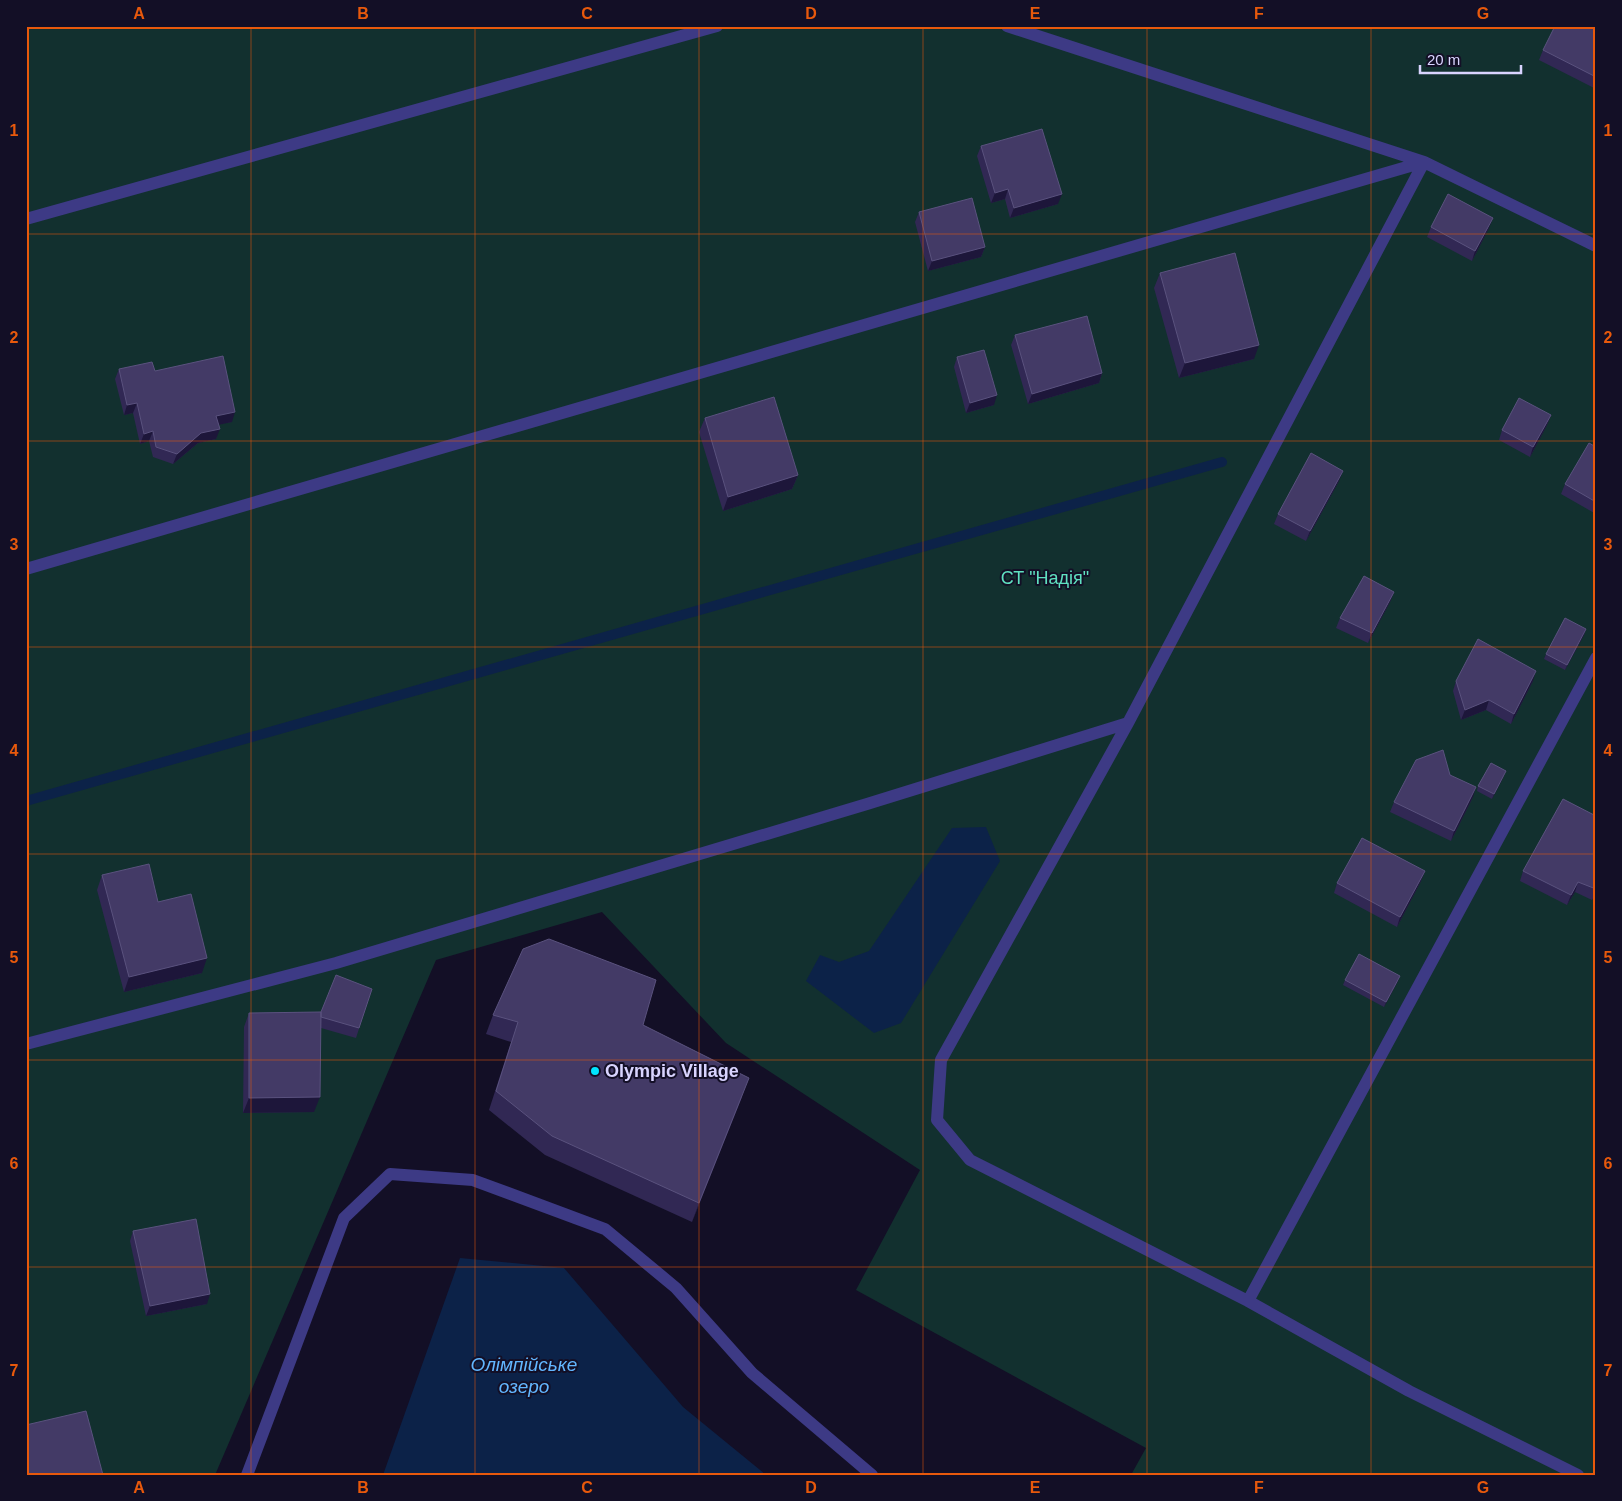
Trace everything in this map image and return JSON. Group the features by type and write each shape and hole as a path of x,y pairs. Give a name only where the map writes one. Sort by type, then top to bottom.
{"street":[{"path":"26,218 717,26"},
{"path":"1007,26 1424,162 1596,246"},
{"path":"26,569 1424,162"},
{"path":"1424,162 1128,723 941,1060 937,1120 970,1160 1248,1301 1409,1391 1578,1475"},
{"path":"1248,1301 1596,658"},
{"path":"26,1044 336,963 867,804 1128,723"},
{"path":"247,1475 344,1218 390,1174 473,1180 605,1229 676,1288 752,1372 872,1475"}],"green space":[{"name":"СТ \"Надія\"","path":"26,26 1596,26 1596,1475 1131,1475 1146,1448 856,1290 920,1170 726,1043 602,912 436,960 215,1475 26,1475"}],"water":[{"path":"986,827 1000,861 901,1023 874,1033 806,981 820,955 839,962 869,951 952,828"},
{"name":"Олімпійське озеро","path":"460,1258 564,1268 683,1407 766,1475 383,1475"}],"building":[{"path":"1555,26 1596,26 1596,77 1543,50"},
{"path":"1042,129 1062,194 1014,208 1008,189 995,193 981,146"},
{"path":"1448,194 1493,218 1475,251 1431,227"},
{"path":"972,198 985,247 932,261 919,212"},
{"path":"1235,253 1259,345 1185,363 1160,273"},
{"path":"1087,316 1102,373 1032,394 1015,335"},
{"path":"984,350 997,395 970,403 957,357"},
{"path":"223,356 235,412 216,416 220,429 201,433 177,454 156,447 153,431 144,434 137,403 127,405 119,369 152,362 155,371"},
{"path":"774,397 798,475 728,497 705,418"},
{"path":"1519,398 1551,415 1533,447 1502,430"},
{"path":"1589,443 1596,447 1596,502 1565,484"},
{"path":"1311,453 1343,471 1310,531 1278,514"},
{"path":"1364,576 1394,592 1372,633 1340,618"},
{"path":"1565,618 1586,629 1567,665 1546,654"},
{"path":"1478,639 1536,671 1514,714 1489,700 1465,710 1456,681"},
{"path":"1443,750 1450,775 1476,787 1454,831 1394,802 1416,760"},
{"path":"1491,763 1506,771 1494,794 1478,786"},
{"path":"1563,799 1596,816 1596,889 1578,882 1571,895 1523,871"},
{"path":"1362,838 1425,871 1400,917 1337,883"},
{"path":"149,864 158,902 191,894 207,958 129,977 102,875"},
{"name":"Olympic Village","path":"549,939 656,980 643,1025 749,1078 699,1203 552,1136 496,1091 518,1022 493,1015 523,949"},
{"path":"1359,954 1400,976 1386,1002 1345,980"},
{"path":"336,975 372,989 359,1028 321,1017 321,1012"},
{"path":"321,1012 320,1097 249,1098 249,1013"},
{"path":"196,1219 210,1294 150,1306 133,1231"},
{"path":"86,1411 103,1475 27,1475 26,1425"}],"waterway":[{"path":"26,801 1222,462"}],"place":[{"name":"Olympic Village","path":"595,1071"}]}
